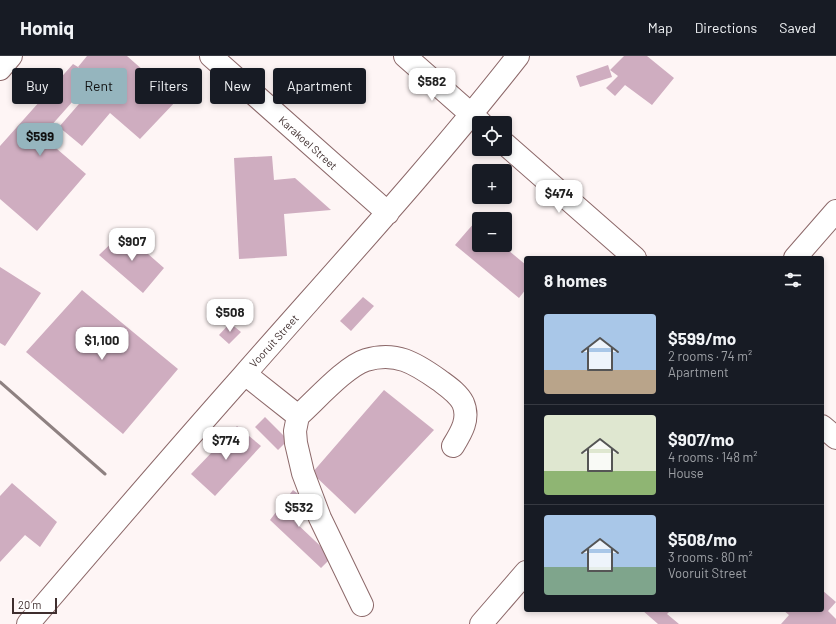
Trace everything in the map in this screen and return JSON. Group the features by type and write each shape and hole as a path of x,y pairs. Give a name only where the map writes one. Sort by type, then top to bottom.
{"street":[{"path":"0,68 11,56"},
{"name":"Karakoel Street","path":"211,56 388,214"},
{"path":"405,56 473,116"},
{"name":"Vooruit Street","path":"478,116 518,56"},
{"name":"Vooruit Street","path":"31,623 245,374 388,214 472,123"},
{"path":"512,150 633,256"},
{"path":"797,256 836,211"},
{"path":"362,605 332,544 303,472 296,443 295,431 298,416 352,366 365,360 378,357 401,358 417,364 457,394 463,403 465,423 453,446"},
{"path":"245,374 298,416"},
{"path":"824,428 836,438"},
{"path":"481,624 524,574"}],"building":[{"path":"87,56 127,56 141,68 135,68 135,104 173,104 140,139 110,113 82,146 59,127 79,104 127,104 127,68 78,67"},
{"path":"624,56 647,56 674,78 652,105 625,85 615,96 606,88 618,76 610,70"},
{"path":"73,64 79,68 71,68 71,103 42,136 86,174 37,231 0,199 0,146 37,104 63,104 63,75"},
{"path":"608,65 612,77 580,87 576,76"},
{"path":"272,156 274,180 295,178 331,210 284,214 287,256 239,259 234,158"},
{"path":"472,225 472,252 510,252 524,263 524,292 519,298 455,245"},
{"path":"123,232 164,268 143,293 99,255"},
{"path":"0,267 41,293 5,346 0,343"},
{"path":"82,290 178,369 123,434 26,352"},
{"path":"363,297 374,306 351,331 340,321"},
{"path":"230,323 241,332 229,344 219,335"},
{"path":"384,390 434,430 355,514 312,473"},
{"path":"265,417 288,440 278,450 255,427"},
{"path":"237,426 261,446 215,496 191,474"},
{"path":"12,483 57,522 40,547 25,535 0,562 0,496"},
{"path":"293,490 310,503 294,521 332,557 321,568 270,520"},
{"path":"824,592 836,602 828,611 836,619 836,624 781,624 789,615 785,612 824,612"},
{"path":"644,612 669,612 667,614 679,624 658,624"}],"railway":[{"path":"0,382 105,474"}]}
